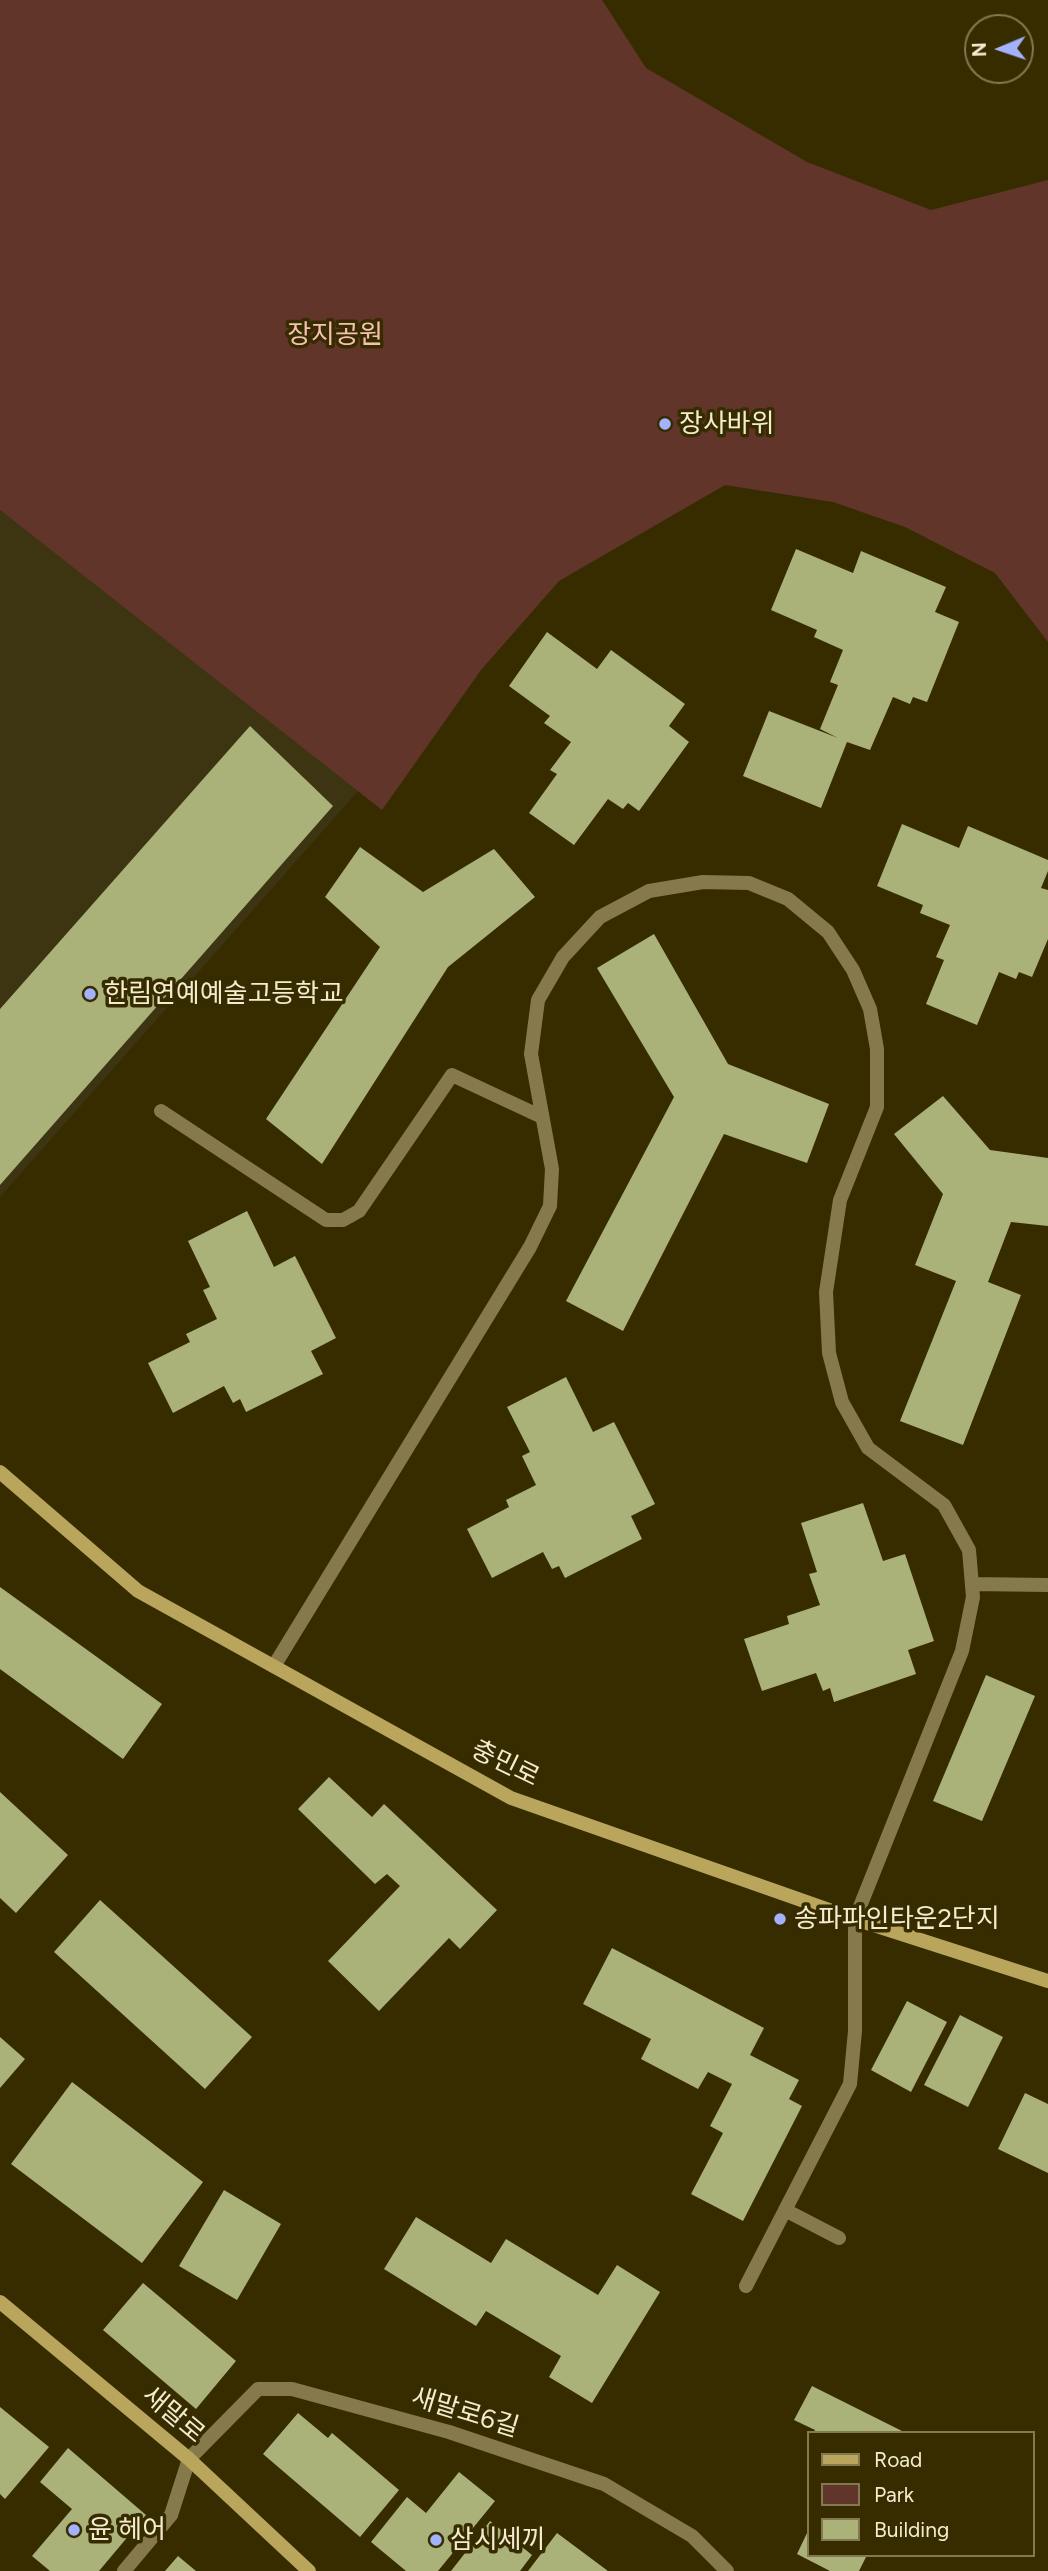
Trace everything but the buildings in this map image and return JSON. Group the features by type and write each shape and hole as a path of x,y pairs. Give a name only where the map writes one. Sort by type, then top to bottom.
{"street":[{"path":"274,1666 530,1247 550,1206 552,1169 531,1054 538,1000 563,957 600,917 649,891 704,882 748,883 788,899 828,932 853,970 870,1009 877,1049 877,1107 840,1200 826,1292 829,1353 842,1402 868,1448 944,1505 969,1549 973,1597 962,1651 855,1919 855,2031 850,2084 746,2286"},
{"path":"161,1111 326,1220 343,1220 359,1211 452,1075 542,1116"},
{"name":"충민로","path":"0,1472 138,1591 511,1798 855,1919 1048,1981"},
{"path":"972,1584 1048,1585"},
{"path":"785,2210 839,2238"},
{"name":"새말로","path":"0,2302 189,2459 309,2571"},
{"name":"새말로6길","path":"189,2459 258,2389 292,2389 449,2432 604,2484 692,2536 727,2571"},
{"path":"124,2571 170,2515 189,2459"}],"shaded area":[{"name":"한림연예예술고등학교","path":"0,510 358,791 0,1197"}],"green space":[{"name":"장지공원","path":"0,0 602,0 646,68 807,162 931,210 1048,180 1048,642 995,573 905,527 833,502 725,485 559,581 481,670 382,810 0,510"}],"place":[{"name":"장사바위","path":"665,424"},
{"name":"한림연예예술고등학교","path":"90,994"},
{"name":"송파파인타운2단지","path":"780,1919"},
{"name":"윤 헤어","path":"74,2530"},
{"name":"삼시세끼","path":"436,2540"}]}
